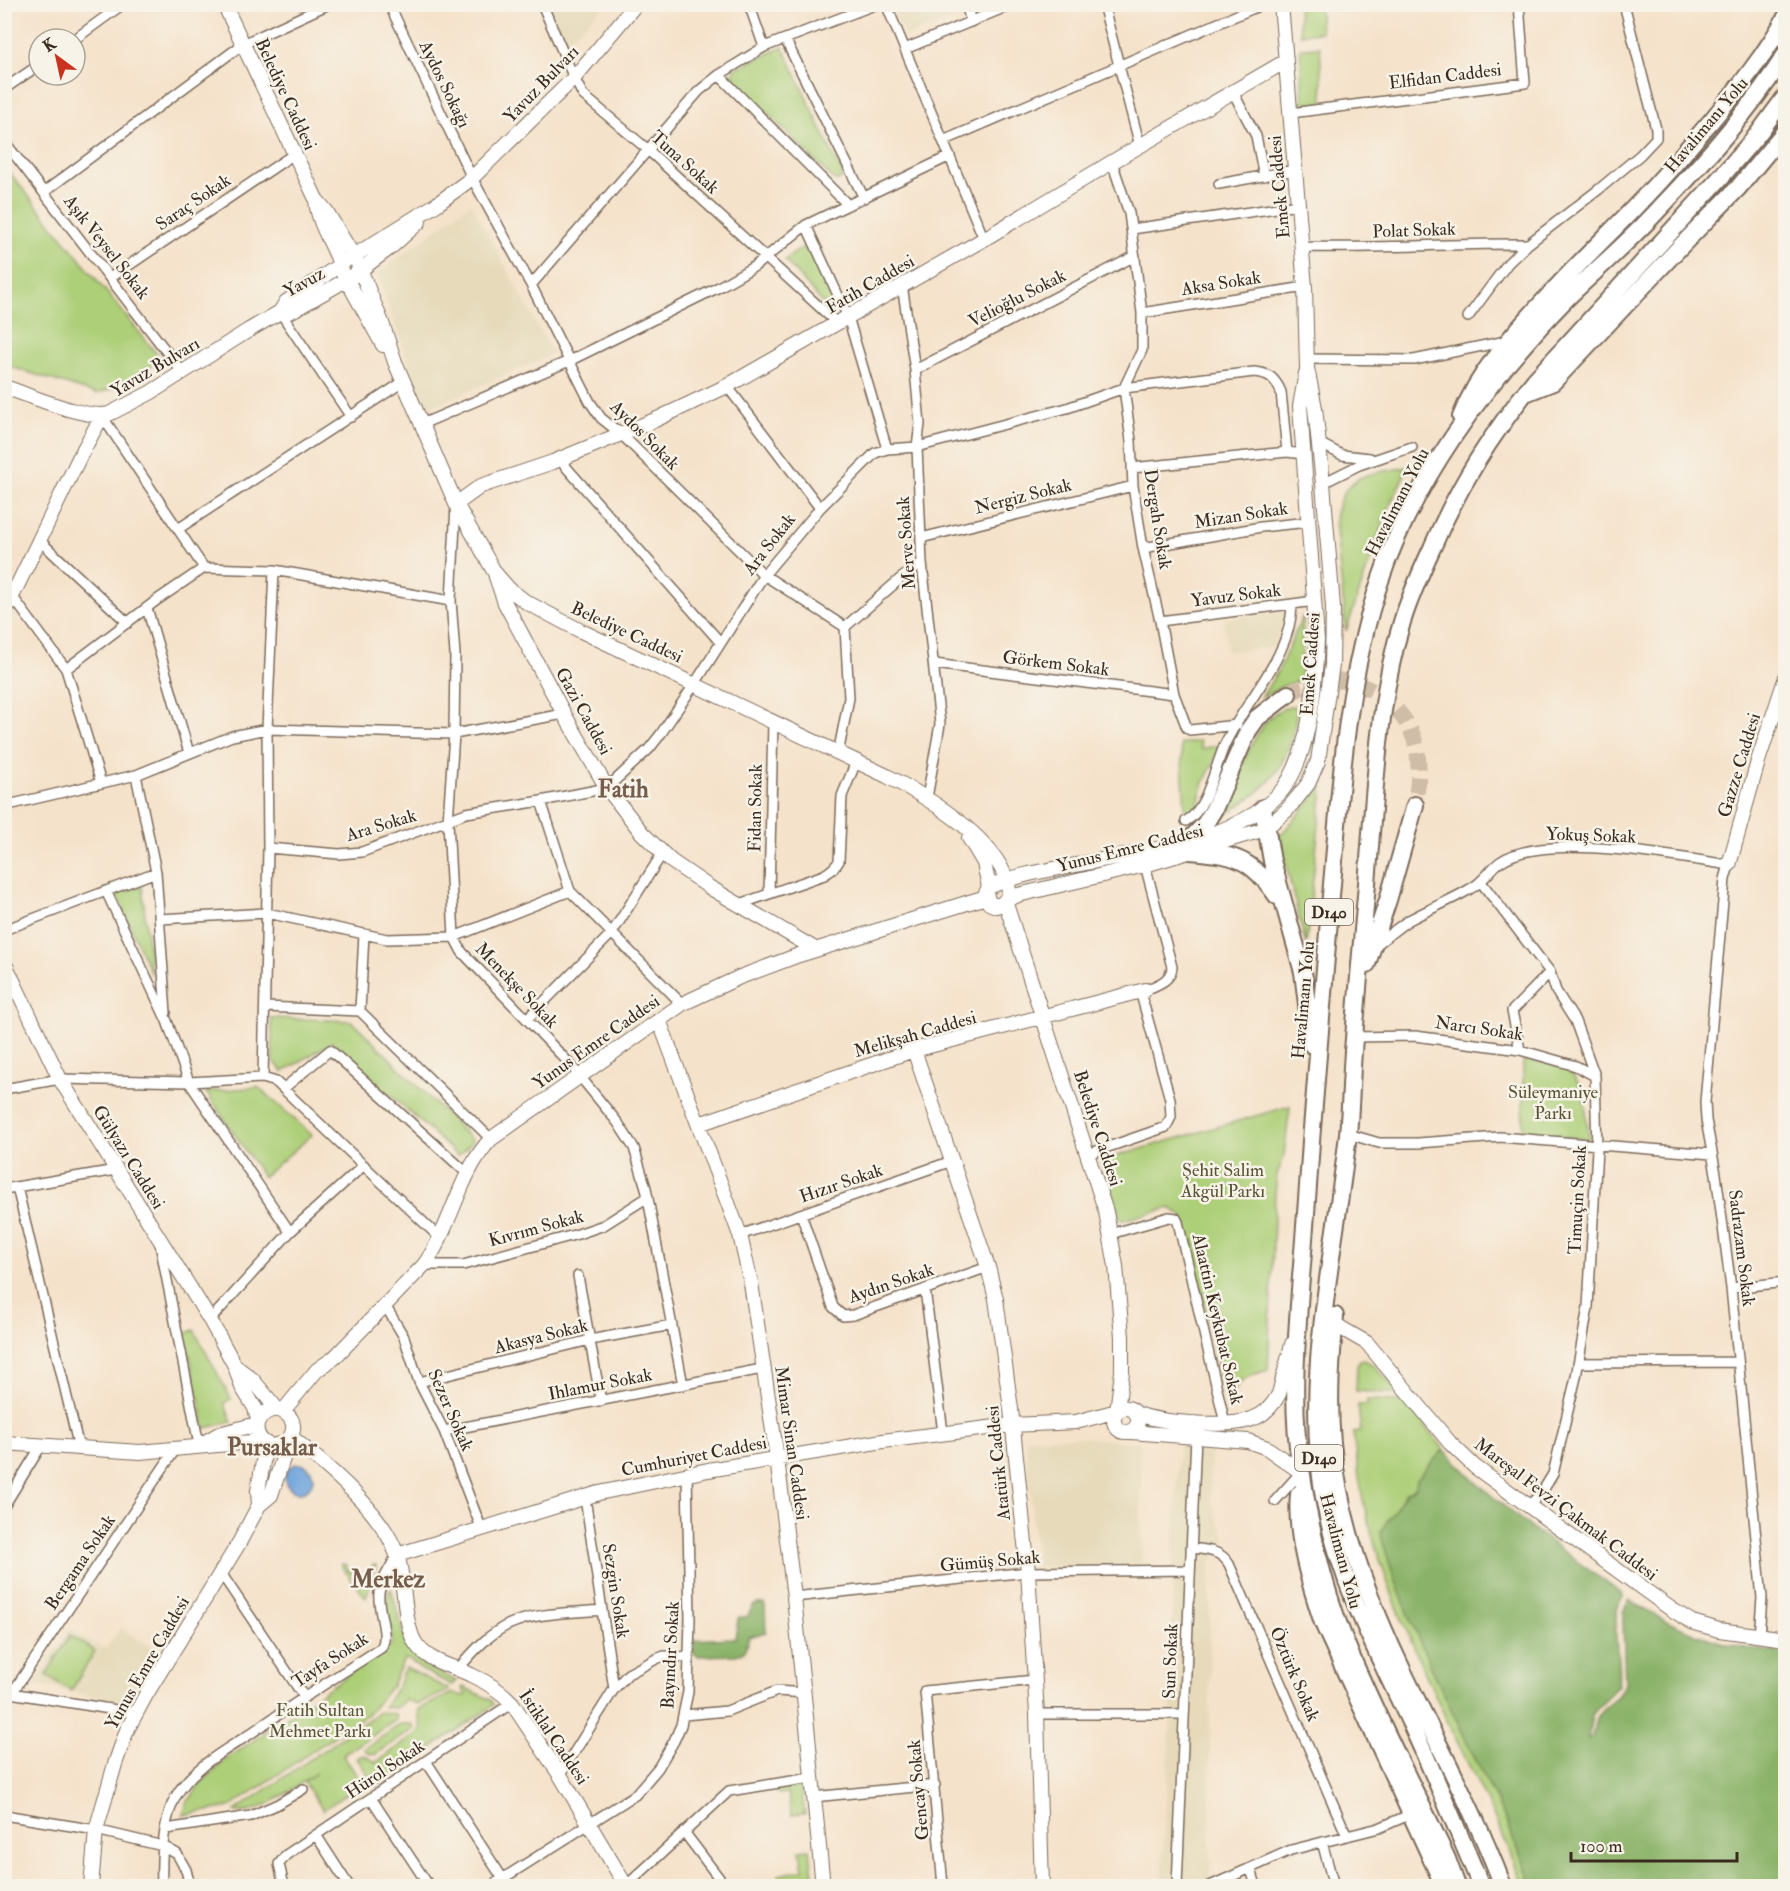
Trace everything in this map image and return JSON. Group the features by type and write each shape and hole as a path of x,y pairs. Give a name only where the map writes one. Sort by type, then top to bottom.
{"highway":[{"path":"1453,437 1469,396 1508,340 1584,257 1649,193 1751,73 1774,39 1785,17"},
{"name":"Havalimanı Yolu","path":"1457,1887 1447,1859 1348,1649 1327,1587 1301,1472 1297,1438 1295,1396 1298,1328 1317,1065 1348,717 1372,605 1389,556 1453,437 1496,380 1565,300 1658,211 1703,162 1766,84 1785,54"},
{"name":"D140","path":"1481,1887 1435,1777 1370,1639 1345,1576 1325,1503 1317,1431 1318,1373 1348,1134 1357,999 1385,693 1397,639 1420,574 1458,493 1485,447 1524,393 1721,177 1758,134 1785,96"},
{"path":"1524,393 1553,382 1738,188 1785,130"},
{"path":"1285,906 1260,874 1248,863 1188,847 1215,809 1248,731 1257,717 1288,694"},
{"path":"1357,999 1415,804"},
{"path":"1263,808 1265,829 1303,972 1309,1032 1317,1065"},
{"path":"1338,1203 1334,1324 1329,1377 1332,1443 1341,1502 1357,1559 1384,1632 1474,1820 1503,1887"},
{"path":"1301,1472 1299,1530 1318,1609 1335,1651 1444,1887"}],"street":[{"path":"87,30 123,4"},
{"name":"Belediye Caddesi","path":"224,4 315,199 326,211 350,267 385,331 394,362 456,504 495,573 509,589 537,609 927,798 987,848 1007,880"},
{"path":"44,192 243,44 329,4"},
{"name":"Aydos Sokağı","path":"389,4 472,178"},
{"name":"Tuna Sokak","path":"542,4 573,78 583,95 647,149 767,258 843,320"},
{"name":"Yavuz Bulvarı","path":"350,267 407,233 437,204 472,178 573,78 636,4"},
{"path":"749,4 764,47"},
{"path":"531,285 699,91 719,75 764,47 877,4"},
{"path":"886,4 984,239"},
{"path":"966,4 970,22"},
{"path":"905,49 1013,4"},
{"path":"1103,4 1140,146"},
{"path":"943,141 1119,68 1263,4"},
{"name":"Emek Caddesi","path":"1265,829 1287,810 1308,784 1314,772 1320,752 1332,665 1333,625 1323,483 1307,363 1305,287 1281,4"},
{"name":"Elfidan Caddesi","path":"1291,113 1525,83 1519,4"},
{"path":"1468,317 1508,263 1528,244 1640,155 1656,138 1656,129 1624,4"},
{"path":"1774,39 1785,7"},
{"path":"785,39 864,198"},
{"name":"Fatih Caddesi","path":"456,504 481,486 559,459 621,434 727,386 984,239 1286,61"},
{"path":"4,89 27,73"},
{"path":"719,75 848,205"},
{"path":"1233,92 1256,136 1264,176"},
{"name":"Aşık Veysel Sokak","path":"4,141 183,373"},
{"name":"Saraç Sokak","path":"110,278 294,154"},
{"path":"422,424 569,361 741,275 767,258 806,225 950,156"},
{"path":"1112,162 1129,213 1142,313 1142,350 1124,387"},
{"path":"1219,184 1295,170"},
{"name":"Aydos Sokak","path":"472,178 531,285 590,402 602,418 764,575 845,627"},
{"path":"1132,229 1298,205"},
{"path":"806,225 843,320 887,449"},
{"name":"Polat Sokak","path":"1301,247 1365,249 1528,244"},
{"name":"Velioğlu Sokak","path":"915,370 1135,256"},
{"name":"Yavuz","path":"280,312 289,312 350,267"},
{"name":"Merve Sokak","path":"902,285 915,370 920,424 917,447 922,563 940,724 927,798"},
{"name":"Aksa Sokak","path":"1142,313 1305,287"},
{"path":"280,312 351,417"},
{"name":"Yavuz Bulvarı","path":"4,387 66,408 102,416 132,404 280,312"},
{"path":"1188,847 1263,808 1277,796 1295,768 1305,739 1316,664 1315,602 1300,406 1307,363 1414,360 1508,340"},
{"name":"Ara Sokak","path":"268,848 339,854 362,852 466,813 607,788 649,749 694,685 764,575 820,508 875,453 887,449 917,447 1067,408 1124,387 1254,372 1269,374 1278,384 1281,392 1287,452"},
{"path":"178,529 404,382"},
{"path":"727,386 820,508"},
{"name":"Dergah Sokak","path":"1124,387 1131,441 1133,486 1143,548 1174,694 1187,728 1190,730 1237,725"},
{"path":"4,613 9,591 40,541 80,456 102,416 204,568"},
{"path":"1319,443 1342,456 1375,458"},
{"path":"1306,485 1323,483 1375,458 1412,447"},
{"path":"1132,468 1287,452 1304,454"},
{"path":"559,459 720,642"},
{"name":"Nergiz Sokak","path":"921,538 1133,486"},
{"name":"Menekşe Sokak","path":"456,504 451,601 455,654 454,734 448,821 454,937 462,952 580,1076 632,1144 641,1166 648,1197 683,1385"},
{"name":"Mizan Sokak","path":"1143,548 1261,527 1309,522"},
{"path":"40,541 128,623"},
{"path":"838,754 849,698 845,627 922,563"},
{"path":"66,669 204,568 274,570 451,601"},
{"path":"263,1078 268,848 267,729 274,570"},
{"name":"Gazi Caddesi","path":"495,573 505,603 564,714 607,788 642,833 662,854 709,887 815,949"},
{"path":"9,591 66,669 101,783"},
{"name":"Yavuz Sokak","path":"1160,621 1315,602"},
{"path":"1186,821 1193,818 1201,806 1224,747 1276,658 1288,632 1292,604"},
{"path":"147,608 189,753"},
{"name":"Görkem Sokak","path":"934,664 1174,694"},
{"name":"Gazze Caddesi","path":"1729,865 1785,677"},
{"path":"4,806 136,775 232,736 267,729 454,734 564,714"},
{"name":"Fidan Sokak","path":"770,894 773,722"},
{"path":"740,904 824,875 837,865 842,796 856,762"},
{"path":"136,775 156,872 167,1021"},
{"path":"542,801 570,891 682,1004"},
{"name":"Belediye Caddesi","path":"957,822 979,853 987,892"},
{"name":"Yunus Emre Caddesi","path":"284,1413 324,1375 334,1358 386,1307 424,1265 440,1238 468,1174 491,1139 682,1004 740,977 815,949 987,892 1007,880 1188,847 1265,829"},
{"name":"Yunus Emre Caddesi","path":"1005,901 1018,895 1145,865 1188,847"},
{"name":"Yokuş Sokak","path":"1372,948 1408,921 1481,882 1500,862 1537,849 1590,847 1729,865"},
{"path":"527,1019 612,933 662,854"},
{"path":"1088,1154 1170,1124 1172,1110 1170,1099 1142,998 1145,990 1168,978 1172,967 1145,865"},
{"name":"Sadrazam Sokak","path":"1729,865 1724,891 1705,1102 1731,1288 1762,1598 1759,1636"},
{"path":"4,930 156,872"},
{"path":"987,892 987,901 992,905 1005,901 1009,894 1007,880"},
{"name":"Timuçin Sokak","path":"1481,882 1550,972 1556,991 1575,1020 1595,1076 1597,1144 1588,1307 1578,1363 1552,1474 1542,1492 1529,1506"},
{"path":"106,891 167,1021 189,1082 290,1232"},
{"path":"159,919 267,913 387,939 454,937 570,891"},
{"name":"Belediye Caddesi","path":"1005,901 1102,1198 1110,1234 1120,1311 1122,1372"},
{"path":"360,1011 364,934"},
{"name":"Gülyazı Caddesi","path":"4,962 60,1079 210,1320 235,1365"},
{"path":"1520,1050 1512,1011 1550,972"},
{"name":"Melikşah Caddesi","path":"699,1125 914,1050 1145,990"},
{"path":"265,1008 360,1011 491,1139"},
{"name":"Mimar Sinan Caddesi","path":"660,1020 740,1235 751,1283 777,1458 794,1597 823,1887"},
{"name":"Narcı Sokak","path":"1354,1036 1415,1036 1520,1050 1576,1066 1595,1076"},
{"path":"284,1089 330,1050 468,1174"},
{"name":"Atatürk Caddesi","path":"914,1050 996,1299 1028,1572 1035,1680 1042,1887"},
{"path":"4,1089 60,1079 189,1082 263,1078 276,1082 440,1238"},
{"path":"1348,1134 1379,1143 1418,1143 1500,1137 1712,1154"},
{"name":"Hızır Sokak","path":"740,1235 952,1161"},
{"path":"210,1320 290,1232 364,1165"},
{"path":"4,1189 116,1170"},
{"path":"17,1187 79,1448"},
{"name":"Kıvrım Sokak","path":"424,1265 463,1265 578,1234 604,1225 648,1197"},
{"name":"Aydın Sokak","path":"801,1214 831,1302 839,1315 853,1314 987,1267"},
{"name":"Alaattin Keykubat Sokak","path":"1110,1234 1169,1217 1176,1218 1225,1423"},
{"path":"159,1239 199,1446"},
{"path":"578,1276 600,1401"},
{"path":"1731,1288 1785,1282"},
{"path":"925,1289 943,1433"},
{"name":"Sezer Sokak","path":"386,1307 404,1337 419,1382 444,1431 482,1530"},
{"name":"Mareşal Fevzi Çakmak Caddesi","path":"1334,1324 1367,1343 1463,1456 1495,1484 1671,1609 1692,1622 1719,1630 1785,1639"},
{"name":"Akasya Sokak","path":"419,1382 590,1340 672,1325"},
{"path":"1076,1422 1118,1412 1125,1408 1157,1419 1225,1423 1251,1420 1261,1415 1279,1394 1298,1328"},
{"path":"1578,1363 1738,1362"},
{"path":"4,1443 140,1452 264,1443 276,1446 290,1438 293,1430 284,1413 252,1379 235,1365"},
{"path":"235,1365 242,1387 255,1408 257,1431 264,1443 258,1491 259,1505"},
{"name":"Ihlamur Sokak","path":"444,1431 762,1369"},
{"path":"1122,1372 1118,1412 1114,1421 1125,1431"},
{"path":"1122,1372 1128,1399 1138,1421 1137,1426 1125,1431"},
{"path":"199,1446 219,1434 257,1422 266,1412 284,1413"},
{"path":"1076,1422 1125,1431 1196,1436 1258,1444 1301,1472 1275,1501"},
{"name":"Cumhuriyet Caddesi","path":"397,1555 585,1498 687,1474 943,1433 1012,1425 1076,1422"},
{"name":"Sun Sokak","path":"1177,1887 1196,1436"},
{"name":"Yunus Emre Caddesi","path":"91,1887 96,1830 115,1764 135,1713 221,1573 259,1505 271,1495 290,1438"},
{"name":"İstiklal Caddesi","path":"290,1438 334,1473 381,1524 397,1555 410,1629 415,1643 430,1657 495,1688 512,1703 560,1775 626,1886"},
{"path":"4,1506 41,1446"},
{"name":"Bergama Sokak","path":"8,1693 176,1450"},
{"name":"Bayındır Sokak","path":"491,1887 635,1795 648,1782 668,1753 684,1714 688,1692 690,1618 687,1474"},
{"name":"Sezgin Sokak","path":"585,1498 614,1689"},
{"name":"Öztürk Sokak","path":"1191,1548 1217,1552 1223,1555 1230,1564 1347,1836"},
{"name":"Tayfa Sokak","path":"162,1887 163,1846 176,1796 200,1769 383,1645 386,1635 379,1612 379,1592 397,1555"},
{"name":"Gümüş Sokak","path":"794,1597 1028,1572 1190,1570"},
{"path":"221,1573 304,1697"},
{"path":"458,1669 484,1642 509,1624 528,1618 602,1610"},
{"path":"560,1775 614,1689 628,1674 656,1659 669,1656 688,1657"},
{"name":"Gencay Sokak","path":"943,1887 925,1691 1035,1680"},
{"path":"684,1714 727,1711 777,1691 805,1693"},
{"path":"8,1693 135,1713"},
{"name":"Hürol Sokak","path":"284,1887 279,1864 286,1855 512,1703"},
{"path":"1036,1714 1184,1713"},
{"path":"426,1761 504,1879"},
{"path":"626,1886 729,1791 812,1778"},
{"path":"813,1797 935,1785"},
{"path":"166,1829 251,1816 303,1789"},
{"path":"371,1798 429,1887"},
{"path":"1210,1887 1291,1850 1378,1828 1411,1814"},
{"path":"4,1815 96,1830 163,1846 173,1850 182,1861 190,1887"},
{"path":"684,1832 725,1887"},
{"path":"316,1835 349,1887"},
{"path":"1322,1842 1334,1887"},
{"path":"1251,1869 1256,1887"}],"shaded area":[{"path":"549,5 605,5 565,43"},
{"path":"891,5 959,5 962,15 905,37"},
{"path":"471,203 553,354 425,410 377,274"},
{"path":"1289,611 1273,647 1227,652 1224,619"},
{"path":"1080,1437 1140,1443 1142,1564 1037,1567 1025,1438"},
{"path":"1211,1442 1210,1498 1226,1539 1210,1565 1210,1886 1161,1886 1171,1719 1173,1563 1179,1443"},
{"path":"69,1628 105,1649 120,1628 159,1651 126,1703 33,1684"}],"green space":[{"path":"1298,5 1319,5 1321,32 1300,34"},
{"path":"783,47 843,176 840,180 832,178 733,78 734,69"},
{"path":"1320,47 1323,103 1303,104 1300,48"},
{"path":"5,167 161,359 124,384 97,394 5,365"},
{"path":"807,244 839,307 838,310 828,309 785,260"},
{"path":"1408,467 1387,511 1346,631 1335,519 1339,504 1344,492 1360,478 1381,471"},
{"path":"1303,616 1301,680 1283,686 1261,698 1279,669"},
{"path":"1298,705 1290,744 1277,771 1257,793 1224,816 1239,774 1261,729 1280,710"},
{"path":"1200,741 1201,749 1221,745 1203,785 1195,814 1185,809 1181,744"},
{"path":"1323,786 1306,945 1279,837"},
{"path":"142,886 151,974 116,894"},
{"path":"271,1018 352,1021 473,1141 458,1156 332,1042 283,1072 273,1060"},
{"name":"Süleymaniye Parkı","path":"1523,1060 1556,1065 1574,1077 1583,1096 1589,1139 1523,1133"},
{"path":"258,1087 312,1135 263,1177 206,1092"},
{"name":"Şehit Salim Akgül Parkı","path":"1290,1106 1284,1155 1277,1175 1275,1194 1268,1370 1249,1377 1235,1390 1224,1393 1193,1250 1182,1215 1170,1208 1123,1220 1120,1218 1101,1162"},
{"path":"194,1330 231,1399 224,1403 232,1422 205,1428 185,1334"},
{"path":"1364,1360 1374,1365 1400,1394 1356,1391 1357,1366 1360,1361"},
{"path":"1367,1400 1405,1401 1444,1449 1418,1479 1416,1487 1406,1493 1399,1589 1460,1728 1512,1833 1532,1886 1523,1886 1498,1826 1414,1647 1381,1563 1364,1505 1353,1433 1361,1432 1358,1405 1367,1405"},
{"path":"1444,1449 1507,1509 1623,1595 1618,1606 1615,1628 1618,1685 1592,1715 1588,1739 1592,1737 1596,1718 1618,1695 1625,1683 1623,1612 1629,1600 1696,1634 1740,1647 1785,1655 1785,1886 1590,1886 1578,1883 1573,1886 1532,1886 1504,1816 1420,1642 1398,1588 1380,1532 1406,1493 1416,1487 1417,1479"},
{"path":"342,1564 347,1565 347,1569 358,1576 369,1573 373,1565 376,1565 366,1598 342,1567"},
{"name":"Fatih Sultan Mehmet Parkı","path":"391,1589 408,1649 423,1664 456,1681 452,1685 420,1669 410,1660 404,1659 392,1685 370,1712 230,1807 183,1815 187,1803 201,1783 228,1758 391,1645 392,1631 386,1602"},
{"path":"765,1604 766,1632 749,1637 744,1652 736,1655 698,1656 693,1653 694,1640 735,1638 739,1617 747,1617 753,1606"},
{"path":"70,1635 95,1651 71,1691 46,1675"},
{"path":"406,1668 448,1691 418,1704 405,1700 396,1708 384,1707"},
{"path":"463,1687 491,1700 494,1705 375,1786 357,1758 363,1755 376,1762 420,1732 419,1709 452,1693 465,1696"},
{"path":"379,1712 395,1714 396,1720 343,1755 362,1783 323,1810 304,1782 316,1773 265,1806 243,1812 235,1811"},
{"path":"401,1724 412,1724 415,1729 374,1755 364,1749"},
{"path":"801,1787 805,1814 791,1815 788,1793 778,1794 776,1789"},
{"path":"810,1849 814,1885 779,1886 778,1875 803,1870 800,1850"}],"water":[{"path":"299,1464 309,1468 313,1478 309,1488 299,1492 289,1488 285,1478 289,1468"}],"tunnel":[{"path":"1288,694 1314,683 1339,681 1354,683 1383,697 1405,720 1417,749 1418,777 1415,805"}],"district":[{"name":"Fatih","path":"623,789"},
{"name":"Pursaklar","path":"272,1447"},
{"name":"Merkez","path":"388,1579"}]}
